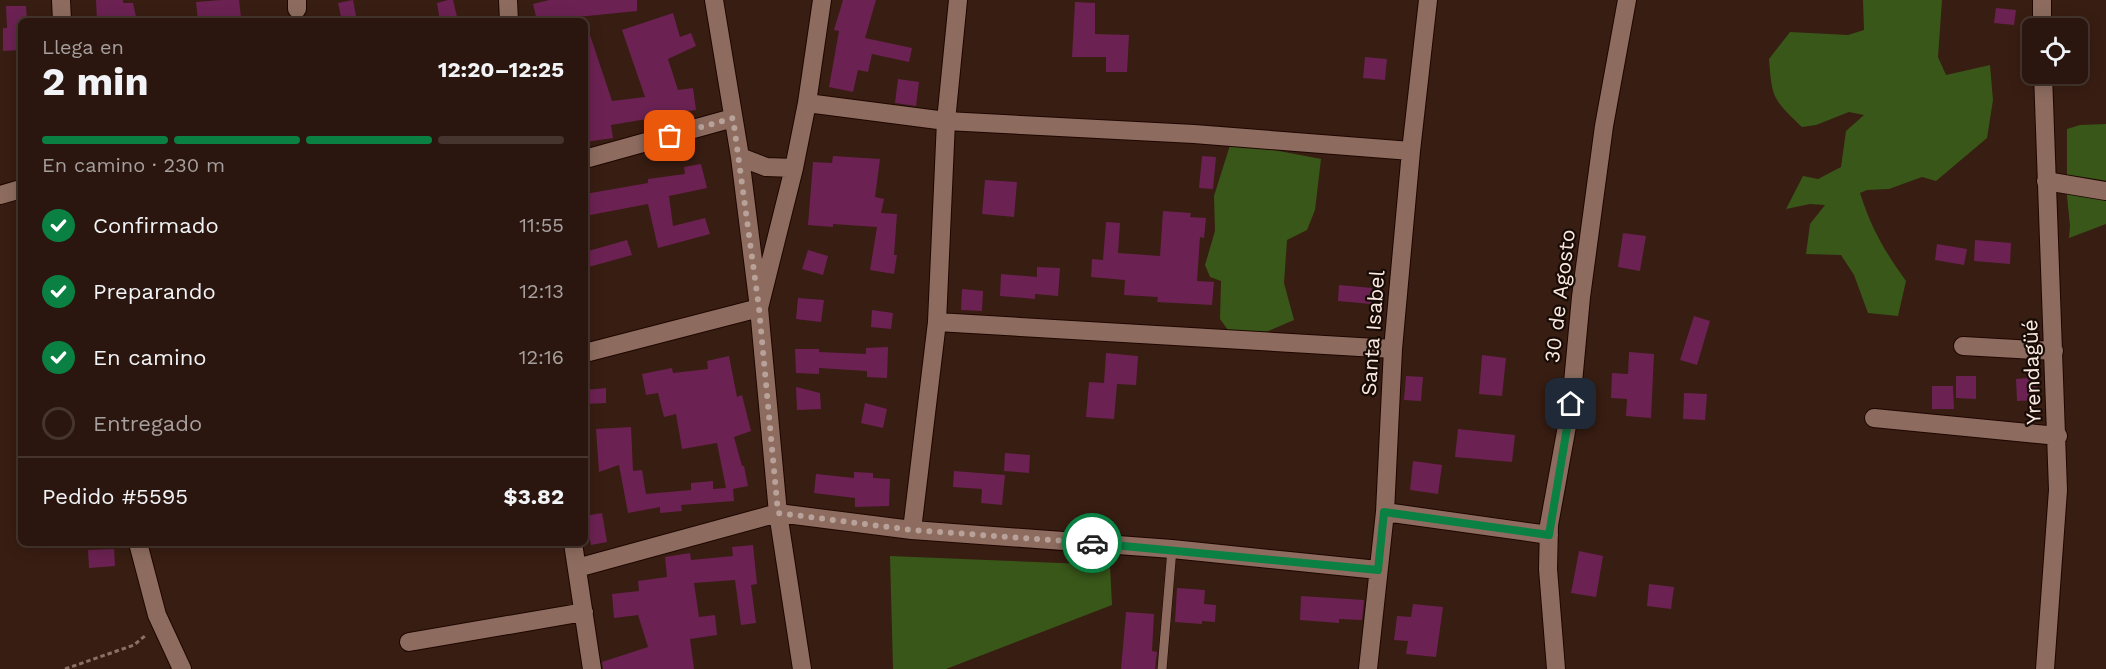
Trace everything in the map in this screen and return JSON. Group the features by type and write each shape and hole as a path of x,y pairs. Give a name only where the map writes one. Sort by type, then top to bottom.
{"street":[{"path":"62,0 62,18"},
{"path":"508,0 509,18"},
{"path":"714,0 740,157 759,308 778,513 802,669"},
{"path":"759,308 794,168 807,103 822,0"},
{"path":"912,530 937,322 946,121 958,0"},
{"name":"Santa Isabel","path":"1368,669 1384,512 1393,349 1411,151 1428,0"},
{"name":"30 de Agosto","path":"1556,669 1548,569 1549,535 1571,404 1581,297 1604,126 1627,0"},
{"path":"2042,0 2042,18"},
{"name":"Yrendagüé","path":"2043,84 2058,436 2058,490 2045,669"},
{"path":"807,103 946,121 1194,134 1411,151"},
{"path":"588,158 733,118"},
{"path":"740,157 766,167 794,168"},
{"path":"2046,181 2106,191"},
{"path":"0,195 18,190"},
{"path":"588,352 759,308"},
{"path":"937,322 1393,349"},
{"path":"1963,346 2054,351"},
{"path":"1875,418 2058,436"},
{"path":"1384,512 1549,535"},
{"path":"577,568 778,513 912,530 1172,549 1378,570"},
{"path":"139,546 157,615 182,669"},
{"path":"573,546 592,669"},
{"path":"409,642 584,612"}],"lane":[{"path":"1162,669 1172,549"}],"path":[{"path":"65,669 134,645 149,633 157,615"}],"green space":[{"path":"1863,0 1942,0 1938,57 1946,75 1990,65 1993,100 1987,138 1936,181 1922,177 1889,189 1867,190 1860,193 1879,239 1906,281 1898,316 1868,313 1854,275 1841,255 1806,254 1810,224 1825,205 1810,204 1786,209 1803,176 1818,179 1841,167 1846,131 1864,115 1849,112 1816,125 1802,127 1776,98 1770,72 1769,59 1790,32 1848,35 1864,30"},
{"path":"2106,124 2106,224 2069,238 2067,129 2080,125"},
{"path":"1231,142 1321,159 1315,210 1307,230 1287,240 1284,283 1294,320 1259,335 1228,330 1220,319 1221,281 1210,277 1205,265 1215,231 1214,196"},
{"path":"890,556 1110,565 1112,605 946,669 893,669"}],"building":[{"path":"96,0 123,0 123,3 133,3 136,18 97,18"},
{"path":"239,0 241,17 198,18 196,2"},
{"path":"353,0 356,18 341,18 338,3"},
{"path":"453,0 457,18 440,18 437,3"},
{"path":"549,0 637,0 637,11 567,18 536,18 533,4"},
{"path":"843,0 876,0 865,38 912,48 909,62 872,54 868,72 858,70 853,92 829,87 839,31 834,30"},
{"path":"1075,2 1095,3 1095,34 1129,35 1127,72 1106,72 1106,57 1072,57"},
{"path":"6,6 26,6 27,18 18,18 18,50 3,51 3,28 7,28"},
{"path":"1996,8 2016,10 2014,25 1994,23"},
{"path":"673,13 680,37 691,33 696,46 668,59 678,90 693,88 696,110 611,125 613,138 588,142 588,29 612,101 645,97 622,30"},
{"path":"1365,57 1387,59 1385,80 1363,78"},
{"path":"898,79 919,82 916,106 895,103"},
{"path":"833,156 880,159 875,197 884,199 881,213 897,214 894,255 897,255 894,274 870,270 877,227 808,225 813,162 832,163"},
{"path":"1202,156 1216,157 1213,189 1199,188"},
{"path":"701,164 707,188 669,196 673,226 705,218 710,234 658,248 648,204 588,215 588,193 648,183 648,179 685,174 684,167"},
{"path":"985,180 1017,182 1014,217 982,214"},
{"path":"1163,211 1191,213 1190,217 1206,218 1204,238 1200,237 1197,281 1214,282 1212,305 1157,302 1158,297 1124,295 1125,280 1091,277 1092,259 1103,260 1106,222 1120,223 1118,253 1160,256"},
{"path":"1623,233 1646,236 1640,271 1618,267"},
{"path":"627,240 632,255 588,267 588,251"},
{"path":"1975,240 2011,243 2010,264 1974,261"},
{"path":"1937,244 1967,249 1964,265 1935,260"},
{"path":"808,250 828,256 823,275 802,269"},
{"path":"1037,267 1060,268 1058,296 1035,294 1035,299 1000,296 1001,274 1037,277"},
{"path":"1339,285 1372,288 1371,304 1338,301"},
{"path":"962,289 983,291 982,311 961,310"},
{"path":"798,298 824,300 821,322 796,319"},
{"path":"872,310 893,313 891,329 871,327"},
{"path":"1694,316 1710,321 1697,365 1680,360"},
{"path":"888,347 887,378 867,377 867,371 819,368 819,374 796,373 795,349 866,354 866,348"},
{"path":"1629,352 1654,354 1651,418 1626,416 1627,399 1611,398 1612,373 1628,374"},
{"path":"1106,353 1138,356 1136,385 1117,384 1114,419 1086,417 1089,382 1104,383"},
{"path":"1482,355 1506,358 1502,396 1479,394"},
{"path":"729,356 737,397 742,395 751,431 734,437 748,486 733,489 734,501 681,505 682,511 660,513 660,507 628,513 619,465 599,472 596,429 631,427 633,471 642,470 646,494 691,490 691,483 713,481 713,489 726,488 717,443 682,449 676,414 664,417 658,393 646,395 642,374 672,368 673,373 708,369 707,361"},
{"path":"1406,376 1423,377 1421,401 1404,400"},
{"path":"1956,376 1976,376 1976,399 1956,398"},
{"path":"2036,377 2037,400 2017,401 2016,379"},
{"path":"1932,386 1953,386 1954,409 1932,409"},
{"path":"796,387 820,393 821,409 797,410"},
{"path":"606,388 606,403 588,404 588,390"},
{"path":"1684,393 1707,394 1705,420 1683,419"},
{"path":"865,403 887,409 883,428 861,423"},
{"path":"1458,429 1515,435 1512,462 1455,457"},
{"path":"1005,453 1030,455 1029,473 1004,471"},
{"path":"1413,461 1442,465 1438,494 1410,490"},
{"path":"954,471 1005,475 1002,505 981,503 982,489 953,487"},
{"path":"854,472 873,473 873,478 890,479 889,506 855,507 855,498 814,493 816,474 854,478"},
{"path":"602,513 607,542 591,545 588,515"},
{"path":"753,545 757,584 751,585 756,623 741,625 735,580 694,583 699,617 715,615 717,635 690,639 694,669 603,669 602,662 648,647 638,615 614,618 612,594 639,591 638,581 667,577 665,557 690,553 691,560 733,556 732,547"},
{"path":"114,549 115,566 89,568 88,550"},
{"path":"1579,551 1603,556 1596,597 1571,593"},
{"path":"1649,584 1674,587 1671,609 1647,606"},
{"path":"1177,588 1205,590 1204,604 1216,605 1215,622 1202,621 1202,624 1175,622"},
{"path":"1301,596 1364,600 1362,620 1339,619 1339,623 1300,620"},
{"path":"1413,604 1443,607 1436,657 1406,654 1408,641 1394,640 1397,616 1411,617"},
{"path":"1126,612 1154,614 1152,651 1157,652 1155,669 1121,669"}],"way so far":[{"path":"670,136 733,118 759,308 778,513 912,530 1092,543"}],"route":[{"path":"1092,543 1378,570 1384,512 1549,535 1571,404"}]}
